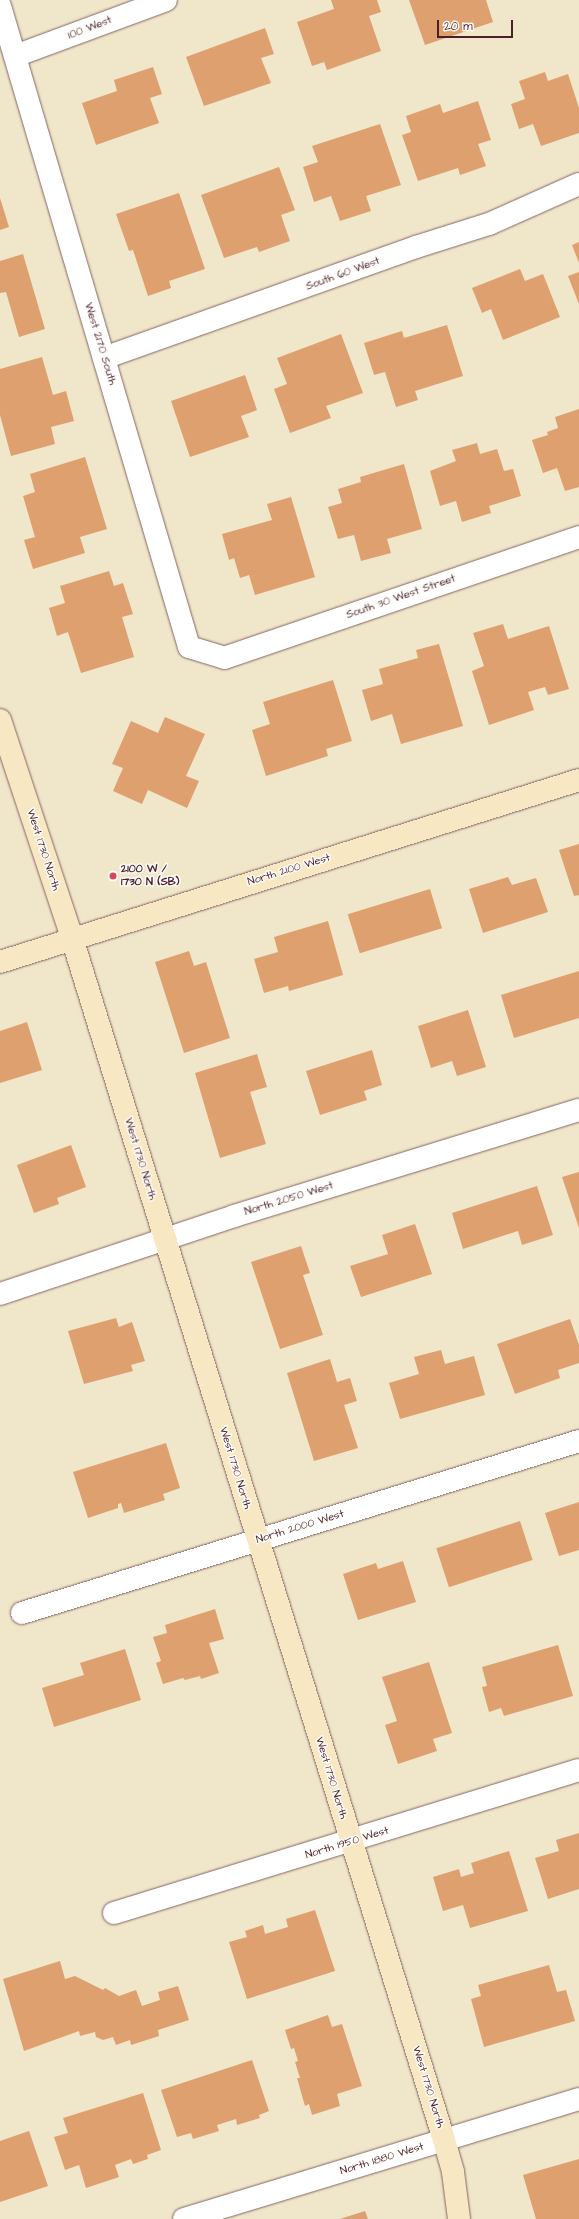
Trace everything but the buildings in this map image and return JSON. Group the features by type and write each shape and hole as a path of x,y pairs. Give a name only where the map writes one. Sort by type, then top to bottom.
{"street":[{"name":"100 West","path":"15,56 166,0"},
{"name":"West 2170 South","path":"0,6 189,647 224,658"},
{"name":"South 60 West","path":"104,358 416,247 489,224 579,184"},
{"name":"South 30 West Street","path":"224,658 579,537"},
{"name":"West 1730 North","path":"0,720 72,938 257,1540 444,2140 453,2172 459,2219"},
{"name":"North 2100 West","path":"0,962 72,938 579,780"},
{"name":"North 2050 West","path":"0,1294 165,1239 579,1110"},
{"name":"North 2000 West","path":"22,1613 579,1441"},
{"name":"North 1950 West","path":"114,1913 351,1842 579,1770"},
{"name":"North 1880 West","path":"184,2219 579,2099"}],"place":[{"name":"2100 W / 1730 N (SB)","path":"113,876"}]}
